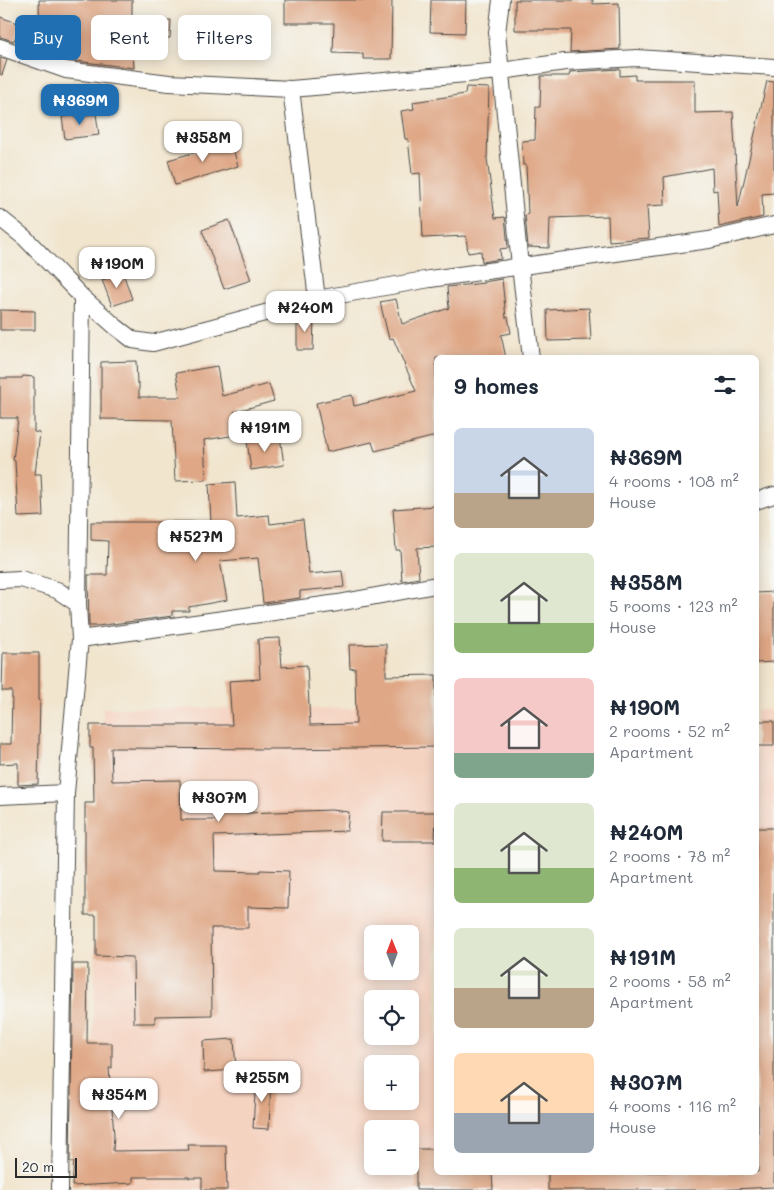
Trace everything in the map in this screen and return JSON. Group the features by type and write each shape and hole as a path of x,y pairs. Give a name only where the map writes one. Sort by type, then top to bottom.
{"street":[{"path":"501,0 497,34 520,266 532,355"},
{"path":"0,47 66,70 168,83 291,89 501,71 565,62 637,58 774,67"},
{"path":"291,89 317,299"},
{"path":"0,218 25,238 82,297 133,340 153,343 317,299 430,279 709,240 774,225"},
{"path":"60,1190 66,793 80,639 78,604 82,297"},
{"path":"759,500 774,495"},
{"path":"0,580 21,579 57,590 78,604"},
{"path":"80,639 338,604 434,585"},
{"path":"0,796 66,793"}],"shaded area":[{"path":"103,708 434,709 434,1175 759,1175 759,710 774,710 774,1190 88,1190"}],"building":[{"path":"39,0 132,0 132,15 91,15 91,60 133,60 134,68 68,60 81,60 81,15 39,15"},
{"path":"285,0 392,0 391,59 363,59 363,54 333,53 334,23 285,23"},
{"path":"431,0 466,0 465,33 430,32"},
{"path":"515,0 593,0 593,4 619,3 620,49 570,52 571,30 515,30"},
{"path":"0,17 15,22 14,41 0,37"},
{"path":"168,20 171,20 170,38 168,38"},
{"path":"0,58 7,60 2,75 0,74"},
{"path":"620,69 620,76 635,75 635,80 695,80 695,113 733,112 738,207 767,81 774,82 774,193 762,194 763,217 719,227 717,190 713,191 712,168 664,177 665,205 647,206 649,238 609,241 608,216 550,218 549,248 528,247 525,215 528,214 526,165 523,165 522,141 535,140 536,107 540,107 541,76 569,76 570,72"},
{"path":"466,87 489,88 487,159 495,218 505,217 508,248 500,249 501,259 482,262 481,251 468,253 466,236 423,238 420,173 412,174 408,139 405,139 401,111 414,109 413,102 465,94"},
{"path":"96,114 99,135 65,139 62,117"},
{"path":"231,142 238,166 175,185 168,160"},
{"path":"229,220 251,280 224,289 202,230"},
{"path":"123,273 132,299 112,306 102,280"},
{"path":"502,279 506,318 508,317 511,333 501,335 505,355 434,355 434,436 375,451 372,442 327,452 316,403 352,395 354,406 416,391 393,338 389,339 380,302 396,299 402,324 449,308 447,287"},
{"path":"589,308 591,340 548,341 547,310"},
{"path":"0,310 35,311 35,330 0,330"},
{"path":"297,317 314,317 313,350 297,350"},
{"path":"136,361 139,397 180,397 176,373 217,366 222,396 269,384 274,401 234,412 237,435 204,440 206,480 175,481 172,420 101,419 101,362"},
{"path":"23,376 34,377 34,432 40,433 35,474 41,474 43,516 18,517 15,461 13,460 18,418 0,418 0,378 22,378"},
{"path":"280,436 284,465 251,470 247,441"},
{"path":"235,482 237,518 269,515 270,524 303,520 309,574 342,571 344,587 300,591 300,598 263,603 258,558 220,561 227,600 189,607 189,611 172,611 172,616 89,626 88,575 107,575 108,541 91,540 91,522 211,522 209,484"},
{"path":"434,506 434,547 417,548 419,578 402,581 400,550 396,550 393,509"},
{"path":"774,592 774,662 759,663 759,593"},
{"path":"280,638 282,667 307,665 310,725 356,724 355,668 350,669 349,645 386,644 386,676 434,675 434,747 278,749 111,748 112,781 180,780 181,820 216,820 215,811 246,810 246,813 331,810 349,812 347,831 214,836 215,871 289,871 288,908 248,907 248,928 211,928 212,1015 155,1016 155,1023 134,1023 133,957 96,956 96,915 85,915 85,803 94,803 93,748 90,748 90,725 232,725 229,681 260,679 258,639"},
{"path":"3,653 39,653 38,784 18,785 18,763 0,764 0,744 11,744 12,691 2,691"},
{"path":"759,721 774,721 774,746 759,746"},
{"path":"383,812 434,812 434,841 382,841"},
{"path":"759,828 774,828 774,1187 715,1190 548,1190 548,1175 759,1175"},
{"path":"73,964 88,964 87,1043 112,1043 112,1068 109,1068 114,1135 113,1151 189,1150 188,1145 226,1145 227,1190 202,1190 202,1178 189,1177 133,1177 133,1183 72,1186 74,1162 70,1162"},
{"path":"234,1039 236,1070 204,1072 203,1041"},
{"path":"256,1076 271,1077 269,1129 253,1128"},
{"path":"419,1149 434,1149 434,1175 492,1175 493,1190 416,1190 416,1175 419,1175"}]}
